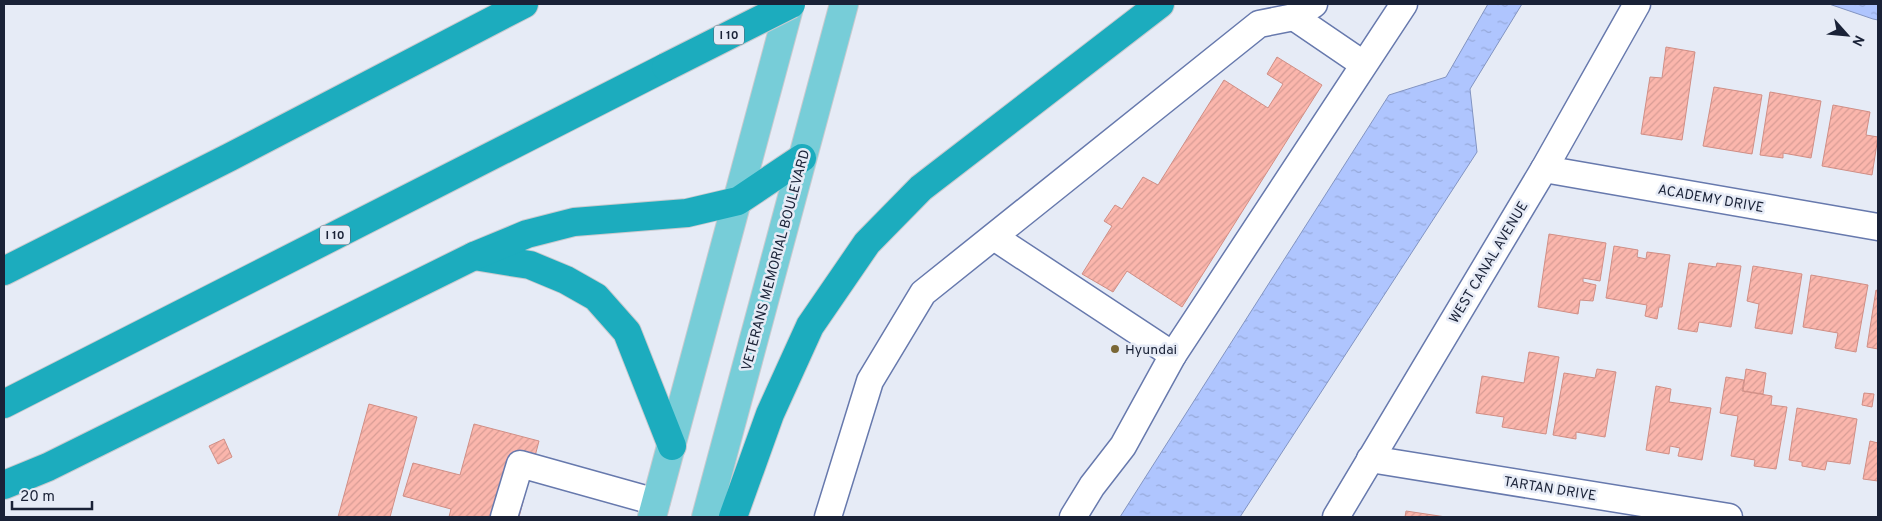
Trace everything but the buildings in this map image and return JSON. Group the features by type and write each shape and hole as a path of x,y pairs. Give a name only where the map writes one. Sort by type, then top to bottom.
{"highway":[{"path":"4,271 230,157 524,4"},
{"name":"I 10","path":"4,404 790,4"},
{"path":"733,517 770,414 810,326 867,243 921,188 1160,4"},
{"path":"4,485 48,467 474,256 527,234 574,222 687,213 738,201 802,158"},
{"path":"474,256 530,265 566,280 596,297 627,332 672,446"}],"main road":[{"path":"654,510 790,4"},
{"name":"VETERANS MEMORIAL BOULEVARD","path":"706,517 844,4"}],"street":[{"path":"1073,517 1092,486 1122,446 1173,355 1404,4"},
{"path":"828,517 870,381 923,293 1259,24 1304,10 1363,64"},
{"name":"WEST CANAL AVENUE","path":"1336,517 1544,169 1633,11"},
{"name":"ACADEMY DRIVE","path":"1544,169 1878,227"},
{"path":"994,237 1173,355"},
{"name":"TARTAN DRIVE","path":"1370,459 1729,517"},
{"path":"504,517 520,464 654,510"}],"water":[{"path":"1488,4 1522,4 1470,89 1477,152 1240,517 1120,517 1389,95 1446,77"},
{"path":"1829,4 1878,4 1878,20 1873,19"}],"place":[{"name":"Hyundai","path":"1115,349"}]}
